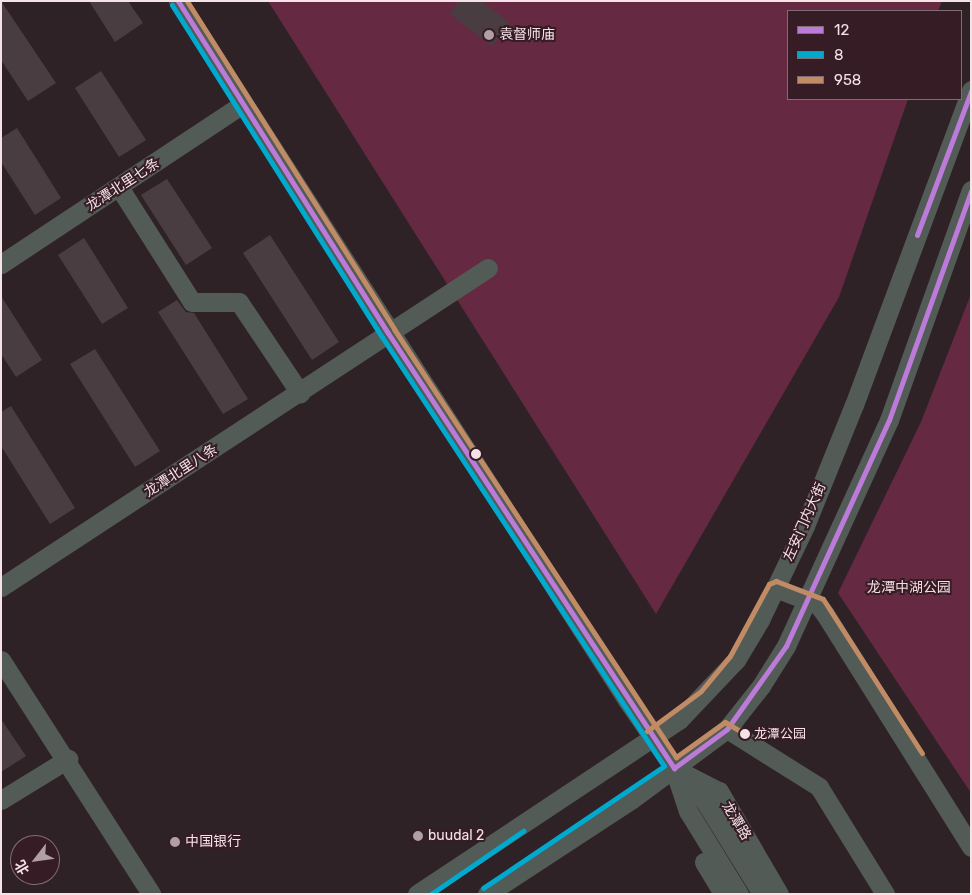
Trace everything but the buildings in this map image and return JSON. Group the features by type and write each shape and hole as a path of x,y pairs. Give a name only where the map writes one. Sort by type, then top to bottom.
{"street":[{"name":"龙潭路","path":"178,1 388,333 652,737 674,768 704,800 762,894"},
{"name":"左安门内大街","path":"417,894 652,737 706,696 736,660 775,588 854,406 971,90"},
{"name":"龙潭北里七条","path":"1,264 243,104"},
{"path":"119,187 192,302 239,302 300,393"},
{"path":"486,894 674,768 727,729 786,646 805,599 889,420 971,190"},
{"name":"龙潭北里八条","path":"1,587 300,393 488,268"},
{"path":"775,588 805,599 825,614 971,847"},
{"path":"1,660 68,759 151,894"},
{"path":"727,729 819,787 885,894"},
{"path":"1,800 68,759"},
{"name":"龙潭路","path":"674,768 688,812 739,894"},
{"name":"龙潭路","path":"674,768 718,791 779,894"},
{"path":"674,768 678,818 723,894"}],"green space":[{"path":"268,1 942,1 938,10 787,10 787,100 908,100 839,297 656,614"},
{"name":"龙潭中湖公园","path":"971,294 971,793 838,593 921,422"}],"transit line":[{"name":"12","path":"178,1 388,333 674,768 727,729 786,646 889,420 971,191"},
{"name":"958","path":"187,1 394,329 676,757 725,722 747,735"},
{"name":"8","path":"172,5 382,337 664,766 483,888"},
{"name":"12","path":"917,235 971,91"},
{"name":"958","path":"647,731 701,691 730,656 769,584 776,581 823,599 922,753"},
{"name":"8","path":"431,894 523,831"}],"place":[{"name":"袁督师庙","path":"489,35"},
{"name":"龙潭公园","path":"745,734"},
{"name":"buudal 2","path":"418,836"},
{"name":"中国银行","path":"175,842"}]}
